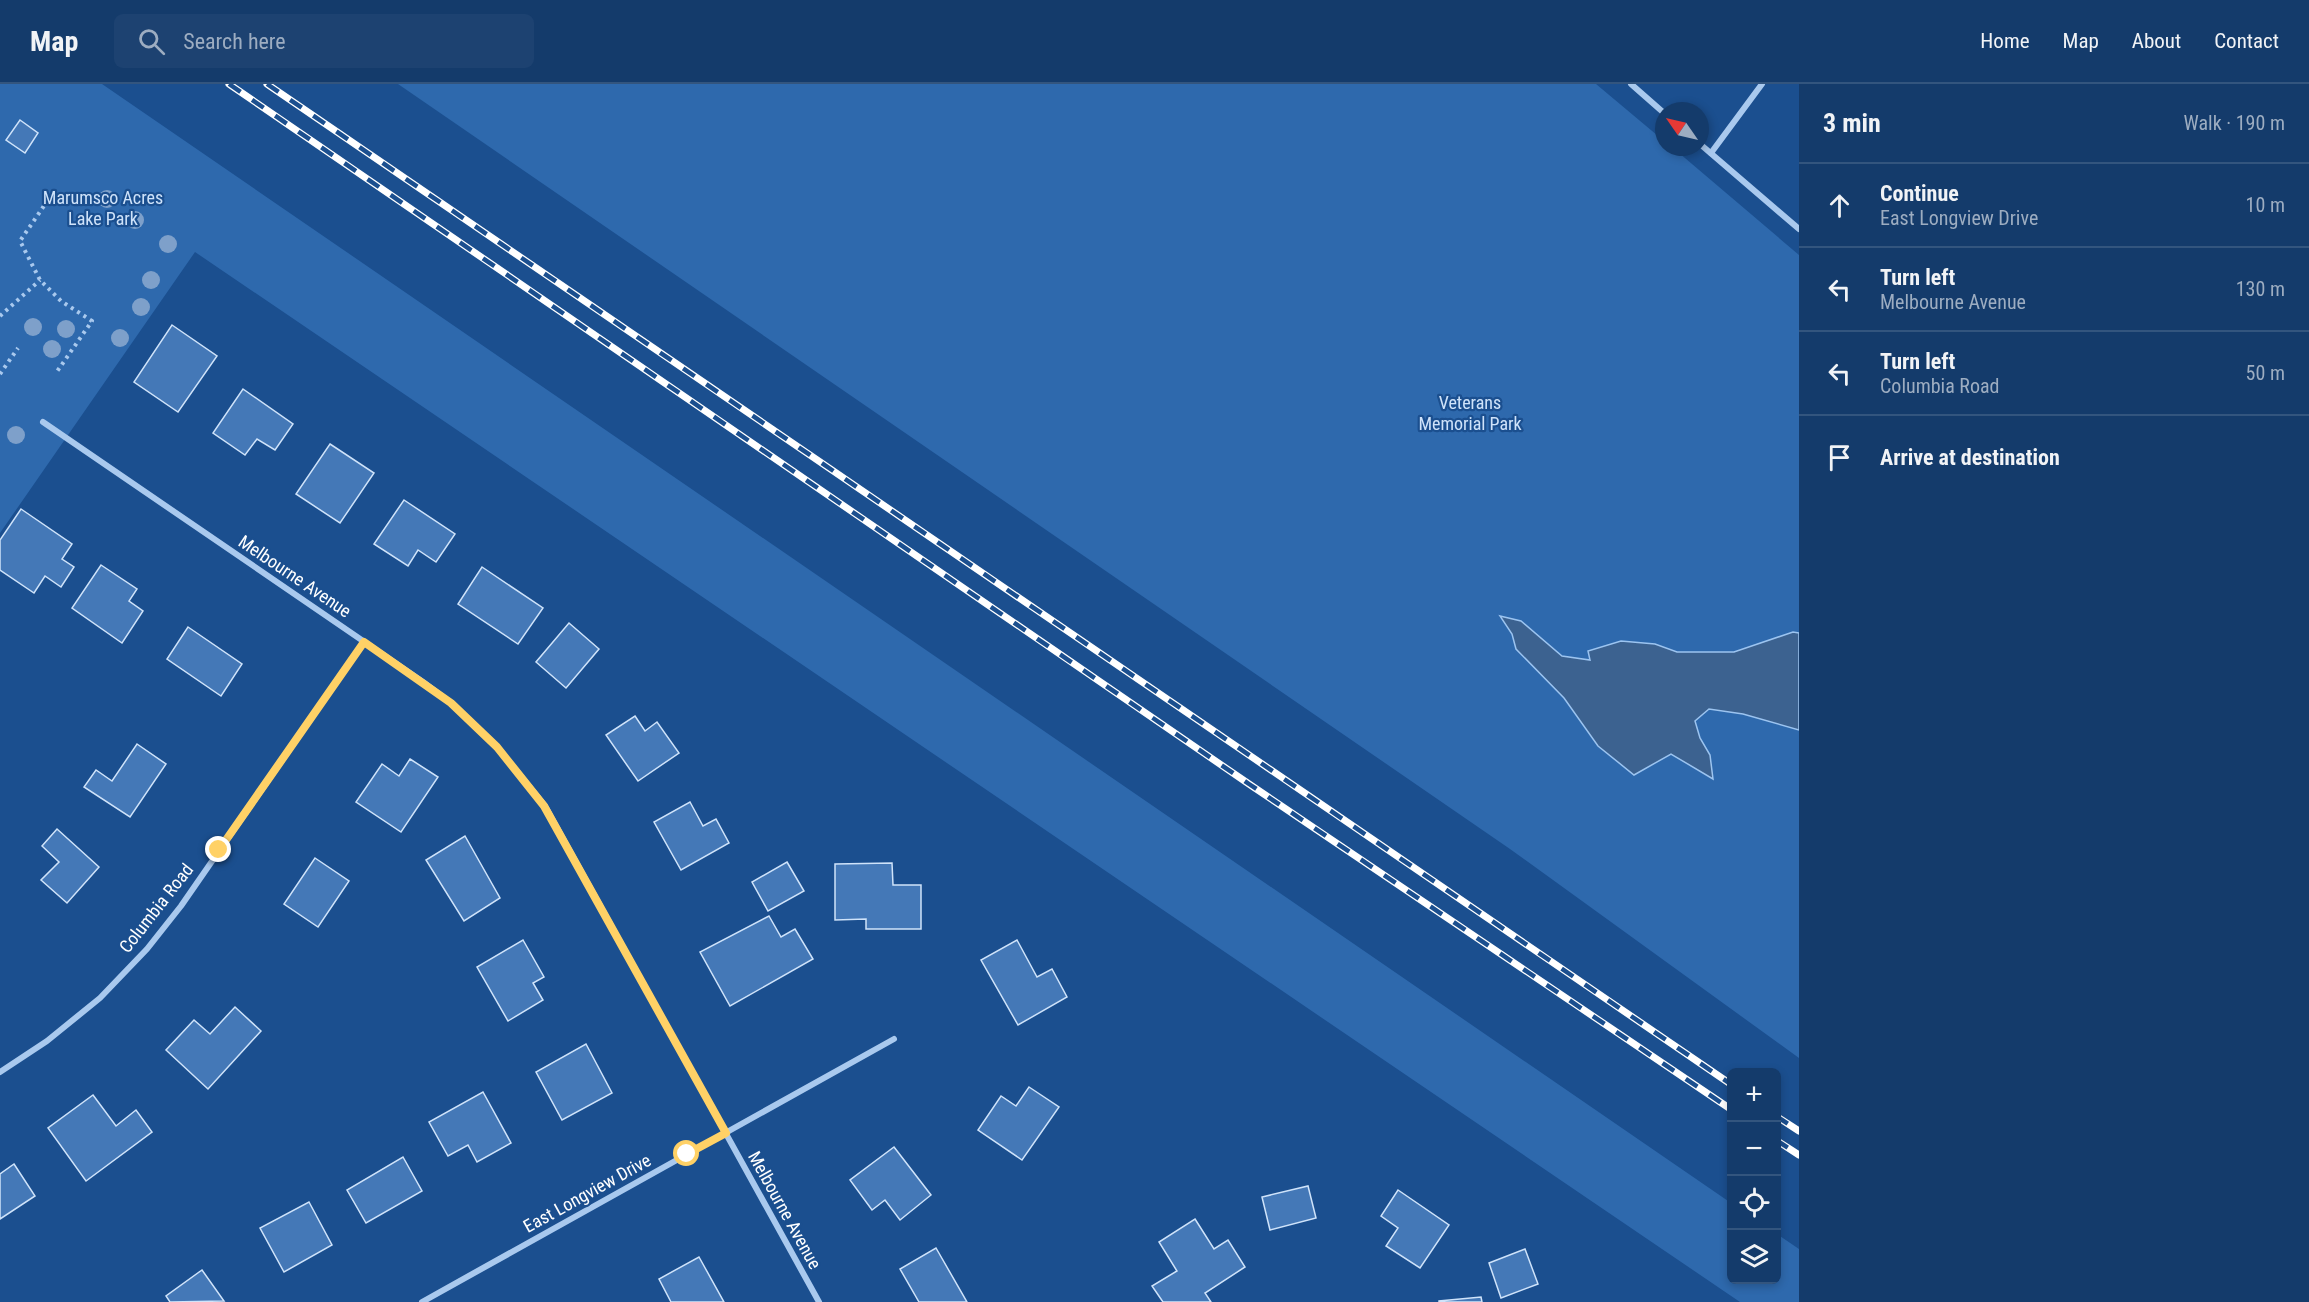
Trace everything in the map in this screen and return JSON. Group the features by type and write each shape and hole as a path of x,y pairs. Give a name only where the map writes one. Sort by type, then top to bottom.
{"street":[{"path":"1630,84 1655,105"},
{"path":"1762,84 1711,153 1799,229"},
{"name":"Melbourne Avenue","path":"43,422 451,703 497,747 544,806 819,1302"},
{"name":"Columbia Road","path":"0,1072 47,1041 100,998 147,949 181,906 364,642"},
{"name":"East Longview Drive","path":"422,1302 894,1039"}],"path":[{"path":"48,200 20,241 40,280 62,301 92,321 56,373"},
{"path":"0,316 40,280"},
{"path":"0,374 18,348"}],"green space":[{"name":"Marumsco Acres Lake Park","path":"0,84 102,84 1727,1200 1727,1284 1781,1284 1781,1237 1799,1249 1799,1302 1740,1302 195,252 0,533"},
{"name":"Veterans Memorial Park","path":"398,84 1596,84 1655,133 1655,156 1683,156 1799,255 1799,1058 1510,849"}],"shaded area":[{"path":"1500,616 1521,621 1562,656 1590,660 1588,651 1621,641 1655,644 1677,652 1734,652 1793,632 1799,633 1799,730 1743,714 1709,709 1695,721 1700,738 1710,755 1713,779 1671,754 1634,775 1598,746 1564,698 1516,649 1512,634"}],"building":[{"path":"20,120 38,133 25,153 6,140"},
{"path":"172,325 217,356 178,412 134,382"},
{"path":"243,389 293,424 275,450 257,439 245,455 213,433"},
{"path":"330,444 374,473 340,523 296,494"},
{"path":"404,500 455,534 436,562 418,550 408,566 374,544"},
{"path":"21,509 72,544 62,559 74,567 61,587 45,576 34,593 0,570 0,540"},
{"path":"101,565 137,589 129,601 143,611 122,643 72,608"},
{"path":"482,567 543,608 518,644 458,604"},
{"path":"569,623 599,649 566,688 536,662"},
{"path":"188,627 242,664 221,696 167,659"},
{"path":"635,716 645,731 657,722 679,753 638,781 606,735"},
{"path":"137,744 166,764 130,817 84,787 96,770 112,781"},
{"path":"410,759 438,777 401,832 356,802 382,764 399,776"},
{"path":"690,802 703,826 716,819 729,843 681,870 654,822"},
{"path":"57,829 99,867 67,903 41,880 59,862 42,846"},
{"path":"465,836 500,898 464,921 426,860"},
{"path":"315,858 349,881 318,927 284,904"},
{"path":"787,862 804,891 768,911 752,882"},
{"path":"892,863 893,885 921,885 921,929 866,929 866,919 835,920 835,864"},
{"path":"769,916 781,937 795,929 813,959 730,1006 700,952"},
{"path":"523,940 544,977 533,983 543,1000 508,1021 477,967"},
{"path":"1017,940 1037,977 1052,969 1067,997 1018,1025 981,960"},
{"path":"235,1007 261,1031 208,1089 166,1050 194,1020 210,1034"},
{"path":"586,1044 612,1093 562,1120 536,1072"},
{"path":"1029,1087 1059,1107 1022,1160 978,1130 1001,1096 1016,1106"},
{"path":"483,1092 511,1143 477,1162 468,1145 448,1156 429,1122"},
{"path":"93,1095 116,1126 136,1110 152,1132 86,1181 48,1128"},
{"path":"894,1147 931,1195 900,1220 885,1200 872,1210 850,1180"},
{"path":"403,1157 422,1191 366,1223 347,1190"},
{"path":"14,1164 35,1196 0,1219 0,1174"},
{"path":"1308,1186 1316,1218 1270,1230 1262,1197"},
{"path":"1398,1190 1449,1225 1420,1268 1386,1246 1398,1228 1381,1216"},
{"path":"309,1202 332,1245 284,1272 260,1228"},
{"path":"1195,1219 1214,1249 1228,1240 1245,1267 1205,1293 1211,1302 1163,1302 1152,1286 1177,1271 1159,1242"},
{"path":"936,1248 967,1302 919,1302 900,1269"},
{"path":"1525,1249 1538,1284 1501,1298 1489,1263"},
{"path":"699,1257 724,1302 671,1302 659,1279"},
{"path":"202,1270 224,1301 170,1302 166,1296"},
{"path":"1481,1297 1482,1302 1439,1302 1439,1301"}],"railway":[{"path":"229,84 1249,784 1727,1107"},
{"path":"267,84 1727,1082"},
{"path":"1781,1119 1799,1131"},
{"path":"1781,1143 1799,1155"}],"route":[{"path":"219,850 364,642 451,703 497,747 544,806 726,1133 687,1154"}]}
